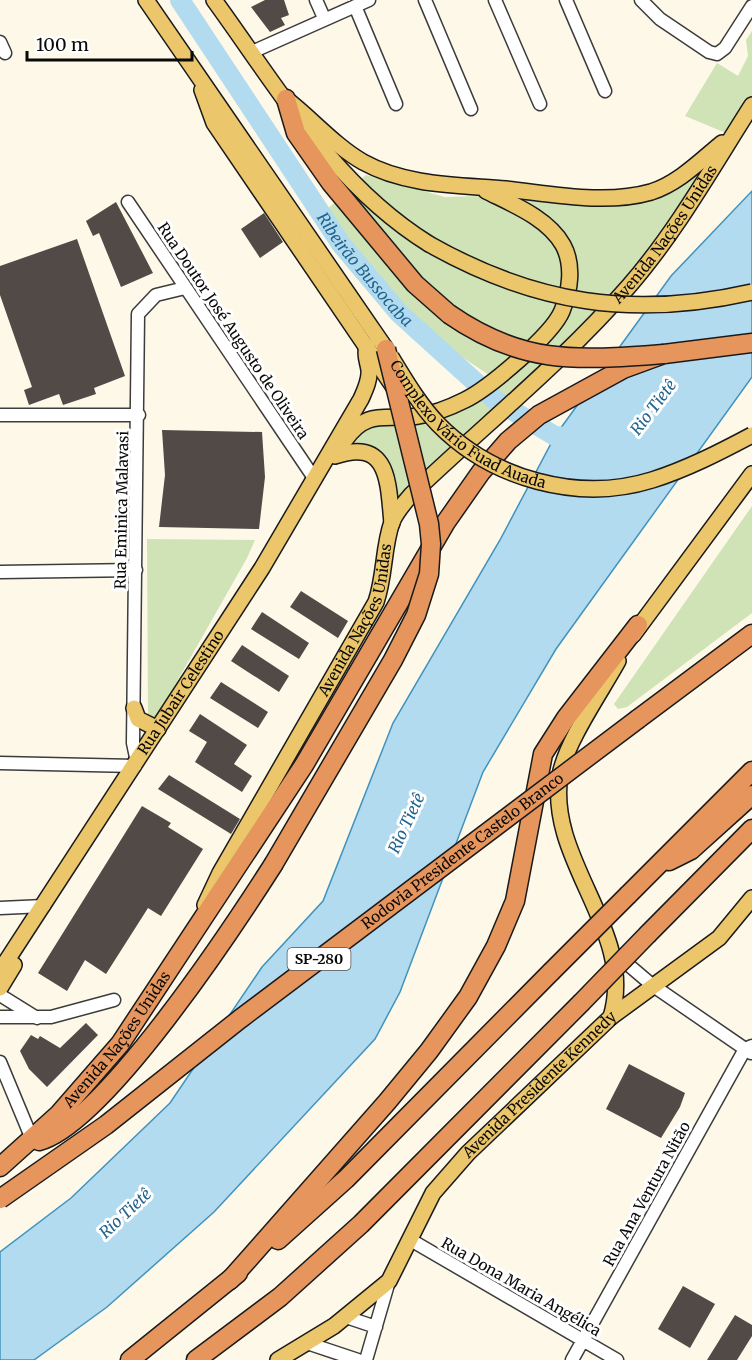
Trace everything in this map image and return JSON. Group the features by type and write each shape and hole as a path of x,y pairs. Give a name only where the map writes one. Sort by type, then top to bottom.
{"highway":[{"path":"286,99 296,133 331,183 415,284 449,314 485,336 537,355 568,359 664,354 752,343"},
{"path":"29,1142 49,1138 99,1096 142,1049 231,931 273,865 393,660 425,593 431,544 429,524 386,349"},
{"path":"198,922 304,765 465,492 524,426 590,386 664,354"},
{"path":"230,1280 429,1052 472,990 496,946 516,901 543,754 566,718 638,625"},
{"name":"Rodovia Presidente Castelo Branco","path":"0,1199 106,1125 258,1005 752,634"},
{"path":"732,649 752,645"},
{"path":"130,1360 230,1280 346,1179 752,771"},
{"path":"654,868 691,850 752,795"},
{"path":"196,1360 280,1297 361,1224 752,829"},
{"name":"Avenida Nações Unidas","path":"0,1167 59,1114 120,1044 161,985 198,922"}],"main road":[{"path":"146,0 199,78 214,123 416,417"},
{"path":"214,0 316,142 351,182 387,214 429,244 501,280 551,295 594,304 642,306 689,303 752,291"},
{"name":"Complexo Vário Fuad Auada","path":"199,78 386,349 415,397 456,440 499,467 543,482 589,488 617,487 652,480 697,462 752,435"},
{"path":"286,99 345,151 388,173 425,182 588,197 635,195 653,191 674,181 736,132"},
{"name":"Avenida Nações Unidas","path":"198,922 220,873 376,602 384,573 392,523 411,495 520,394 629,286 666,238 752,105"},
{"path":"314,477 323,473 350,433 373,417 416,417 432,414 467,400 496,380 543,337 562,313 571,269 563,245 549,227 521,208 477,186"},
{"name":"Rua Jubair Celestino","path":"0,971 44,906 103,809 136,764 262,568 366,387 369,371 364,355 367,346"},
{"path":"335,456 357,451 370,454 379,460 385,468 392,523"},
{"name":"Avenida Presidente Kennedy","path":"278,1360 346,1317 389,1281 424,1208 454,1168 540,1082 611,1017 618,992 612,951 570,845 560,802 559,784 568,751 638,625 752,474"},
{"path":"134,708 138,719 158,729"},
{"path":"611,1017 719,938 752,898"},
{"name":"Rua Jubair Celestino","path":"0,988 38,926 44,906"}],"street":[{"path":"316,0 324,18"},
{"path":"252,52 324,18 369,0"},
{"path":"425,0 471,109"},
{"path":"495,0 540,104"},
{"path":"566,0 605,91"},
{"path":"642,0 660,19 709,52 717,54 725,48 752,6"},
{"path":"355,6 396,104"},
{"name":"Rua Doutor José Augusto de Oliveira","path":"128,202 314,477"},
{"name":"Rua Eminica Malavasi","path":"136,764 133,743 139,415 138,314 156,295 186,288"},
{"path":"0,415 139,415"},
{"path":"0,572 136,570"},
{"path":"0,762 136,764"},
{"path":"0,909 44,906"},
{"path":"612,951 652,985 750,1050"},
{"path":"0,995 38,1019"},
{"path":"0,1017 38,1019 63,1015 114,1000"},
{"name":"Rua Ana Ventura Nitão","path":"572,1360 750,1050"},
{"path":"0,1062 29,1142"},
{"name":"Rua Dona Maria Angélica","path":"409,1239 617,1360"},
{"path":"366,1360 389,1281"},
{"path":"346,1317 375,1327"},
{"path":"307,1342 358,1360"}],"green space":[{"path":"752,31 752,97 726,133 685,116 717,63 738,76 748,56 746,40"},
{"path":"736,131 629,286 399,510 385,468 348,451 362,423 416,417 495,379 432,337 370,273 326,210 366,175 445,197 653,191"},
{"path":"752,506 752,613 627,707 618,709 614,704"},
{"path":"147,539 255,540 154,722 148,714"}],"water":[{"name":"Rio Tietê","path":"752,191 752,377 556,649 483,772 400,992 375,1039 214,1212 107,1307 34,1360 0,1360 0,1252 71,1198 170,1103 262,967 323,901 393,723 500,540 555,436 671,276"}],"building":[{"path":"265,0 284,0 289,15 281,18 285,25 270,32 251,7"},
{"path":"116,202 153,273 121,287 99,233 93,236 86,221"},
{"path":"264,213 283,242 260,258 241,229"},
{"path":"77,239 125,376 94,388 96,394 63,405 59,394 29,405 24,390 32,387 0,295 0,266"},
{"path":"162,430 262,432 265,477 259,529 159,527 165,475"},
{"path":"301,591 348,621 338,638 290,607"},
{"path":"262,612 309,643 299,659 251,629"},
{"path":"242,645 289,676 279,692 231,661"},
{"path":"221,682 268,712 258,728 210,698"},
{"path":"200,714 247,745 234,764 252,776 242,792 195,762 207,742 189,731"},
{"path":"169,775 240,819 231,834 158,789"},
{"path":"142,806 171,823 168,827 203,849 161,916 148,908 106,974 85,960 67,991 38,973"},
{"path":"86,1023 98,1035 47,1087 29,1069 20,1051 31,1035 38,1039 40,1036 60,1048"},
{"path":"629,1064 685,1093 680,1107 661,1138 606,1109"},
{"path":"683,1286 715,1304 690,1348 658,1329"},
{"path":"735,1315 752,1325 752,1336 737,1360 707,1360"}],"waterway":[{"name":"Ribeirão Bussocaba","path":"180,0 341,244 399,313 495,400 555,436 582,439"}]}
